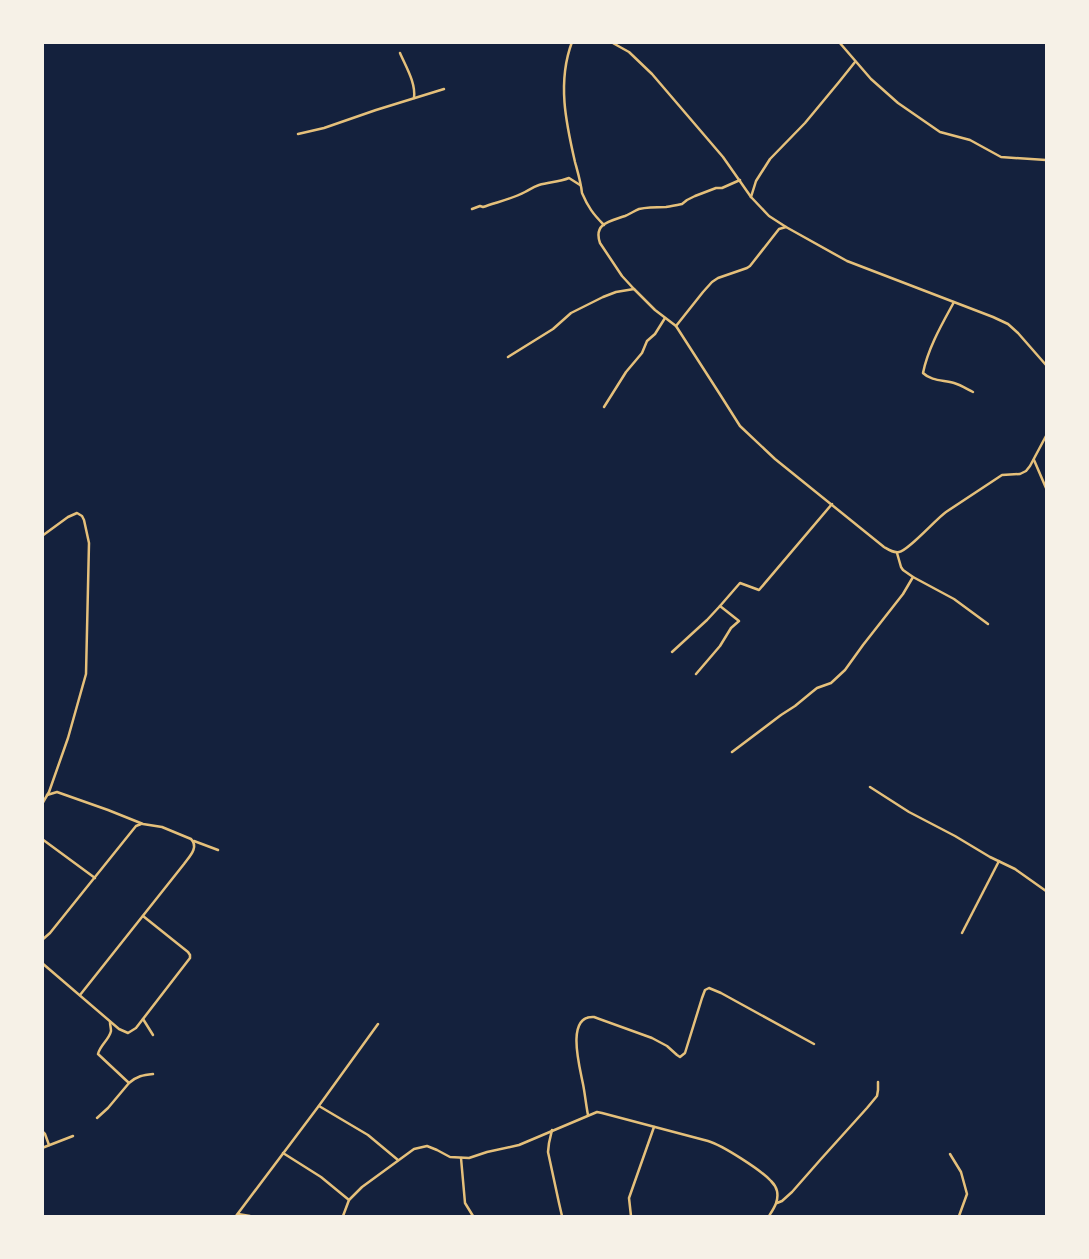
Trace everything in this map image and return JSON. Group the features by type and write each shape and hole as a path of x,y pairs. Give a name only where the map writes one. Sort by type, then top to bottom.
{"street":[{"path":"572,42 565,73 564,107 582,193 587,205 604,225"},
{"path":"611,42 629,52 652,74 723,157 751,197 769,216 846,261 1008,324 1046,365"},
{"path":"839,42 871,79 898,103 940,132 970,140 1001,157 1046,160"},
{"path":"400,53 412,81 414,98"},
{"path":"751,197 756,181 770,159 805,123 855,62"},
{"path":"298,134 324,128 444,89"},
{"path":"472,209 512,198 552,181 562,181 569,178 582,186"},
{"path":"740,180 722,188 716,188 694,196 682,204 640,209 623,217 615,218 604,225 598,233 600,243 622,276 665,318 676,326 740,426 775,459 884,547 897,553 905,549 946,512 1002,475 1026,472 1046,436"},
{"path":"676,326 712,282 748,268 779,229 786,227"},
{"path":"508,357 556,327 571,313 616,292 634,289"},
{"path":"954,302 944,319 923,373 944,382 952,382 973,392"},
{"path":"604,408 626,372 642,352 647,341 655,334 665,318"},
{"path":"1034,460 1046,488"},
{"path":"672,652 720,606 740,583 759,590 832,504"},
{"path":"42,536 68,517 77,513 84,520 89,543 86,674 68,738 42,804"},
{"path":"897,553 901,567 914,577 954,599 988,624"},
{"path":"732,752 817,688 831,683 845,670 914,577"},
{"path":"696,674 720,646 731,628 739,621 720,606"},
{"path":"870,787 909,812 1015,869 1046,890"},
{"path":"47,795 57,792 143,824 162,827 218,850"},
{"path":"42,940 50,933 136,826 143,824"},
{"path":"42,839 95,878"},
{"path":"80,995 193,852 194,841"},
{"path":"962,933 999,862"},
{"path":"42,963 110,1022 123,1032 128,1033 136,1028 190,958 188,952 143,916"},
{"path":"588,1115 576,1055 578,1029 582,1020 588,1016 652,1038 667,1046 680,1057 685,1053 702,998 705,990 709,988 814,1044"},
{"path":"143,1019 153,1035"},
{"path":"110,1022 111,1030 99,1048 98,1054 130,1083"},
{"path":"237,1215 378,1024"},
{"path":"97,1118 135,1078 153,1074"},
{"path":"777,1202 792,1192 862,1115 876,1096 878,1082"},
{"path":"319,1106 368,1135 398,1160"},
{"path":"343,1216 349,1200 362,1187 414,1149 427,1146 450,1157 469,1158 519,1145 597,1112 720,1146 773,1182 778,1197 769,1216"},
{"path":"631,1216 630,1198 654,1127"},
{"path":"552,1130 548,1152 562,1216"},
{"path":"42,1131 50,1145"},
{"path":"42,1148 73,1136"},
{"path":"283,1154 321,1177 349,1200"},
{"path":"950,1154 961,1172 967,1194 960,1216"},
{"path":"461,1158 466,1203 473,1216"},
{"path":"237,1215 250,1216"}]}
